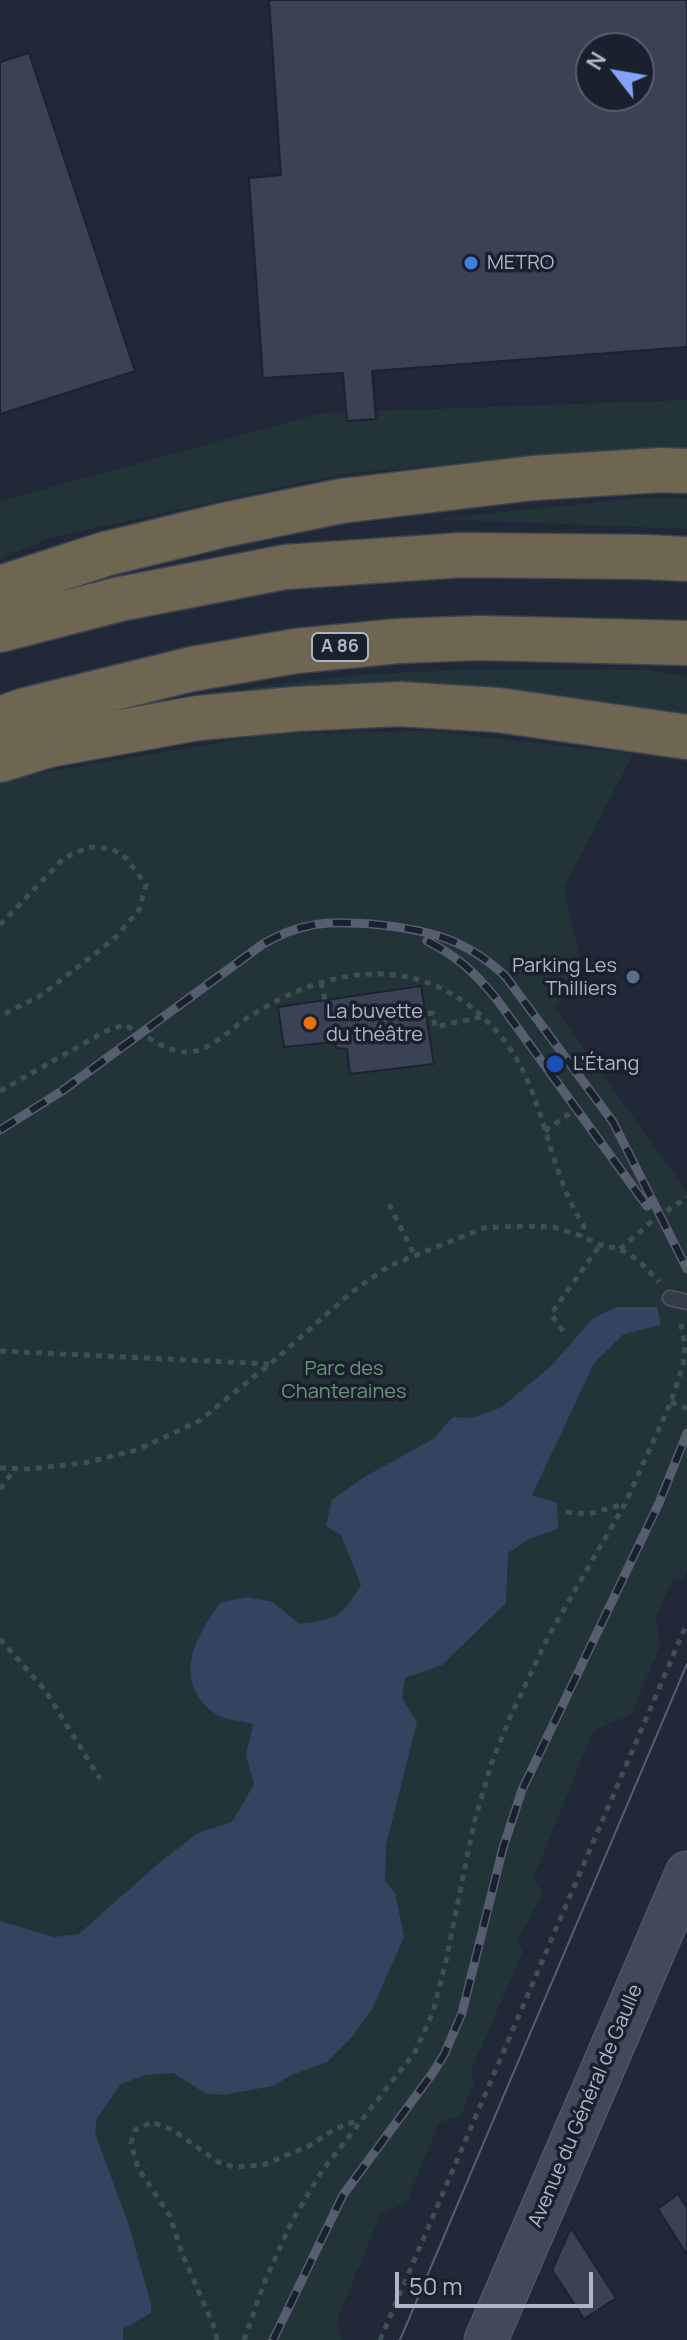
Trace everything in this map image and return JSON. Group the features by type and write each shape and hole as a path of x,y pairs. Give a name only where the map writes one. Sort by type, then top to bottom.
{"highway":[{"path":"0,588 105,554 341,501 533,478 687,471"},
{"path":"0,630 120,599 285,567 462,555 687,559"},
{"name":"A 86","path":"0,719 25,710 192,669 296,651 398,641 480,638 687,643"},
{"path":"0,760 49,745 198,718 399,704 498,710 687,737"}],"main road":[{"name":"Avenue du Général de Gaulle","path":"486,2340 687,1873"}],"lane":[{"path":"670,1298 687,1302"}],"path":[{"path":"0,925 64,858 89,847 112,849 126,858 146,885 139,910 114,939 40,996 0,1016"},
{"path":"0,1091 106,1031 124,1025 174,1050 193,1051 216,1041 270,1004 300,989 321,982 389,973 407,975 473,1008 500,1035 535,1096 556,1170 584,1226 581,1236"},
{"path":"321,982 325,1000"},
{"path":"423,1021 423,1014 433,1013 435,1027 482,1017"},
{"path":"545,1131 579,1107"},
{"path":"620,1249 687,1197"},
{"path":"389,1204 415,1256"},
{"path":"0,1468 84,1463 137,1450 199,1421 352,1292 389,1266 484,1228 553,1227 600,1245 620,1249 638,1260 678,1311 685,1346 683,1365 671,1402 625,1504 549,1635 492,1762 474,1823 433,2012 415,2052 322,2171 291,2223 265,2281 244,2340"},
{"path":"563,1331 551,1314 600,1245"},
{"path":"0,1351 270,1364"},
{"path":"671,1402 687,1409"},
{"path":"0,1489 14,1469"},
{"path":"566,1512 589,1514 625,1504"},
{"path":"380,2340 687,1623"},
{"path":"0,1639 45,1690 100,1779"},
{"path":"217,2340 170,2216 138,2168 131,2143 135,2130 152,2122 173,2130 218,2162 234,2167 263,2165 309,2146 335,2129 361,2120"}],"green space":[{"path":"687,400 687,448 660,447 341,474 50,538 0,559 0,501 322,413"},
{"path":"649,497 687,499 687,529 434,519"},
{"path":"462,670 644,670 687,676 687,719 252,698 252,687 369,674"},
{"name":"Parc des Chanteraines","path":"431,731 633,754 564,887 582,970 578,984 554,1007 687,1192 687,1570 684,1578 672,1581 655,1619 661,1644 631,1715 594,1730 592,1734 533,1879 543,1893 518,1939 523,1951 472,2069 474,2082 461,2115 439,2123 406,2203 381,2214 337,2320 342,2340 0,2340 0,783 18,777 269,734"}],"water":[{"path":"617,1307 657,1307 661,1325 624,1334 594,1363 532,1495 557,1503 558,1529 529,1539 508,1553 506,1603 442,1665 405,1678 402,1698 417,1723 386,1845 385,1881 395,1893 404,1937 372,2009 352,2037 327,2062 272,2086 223,2095 205,2093 173,2073 146,2075 121,2084 97,2118 95,2133 129,2226 151,2313 123,2329 123,2340 0,2340 0,1921 54,1937 79,1934 198,1833 232,1822 254,1784 246,1755 253,1724 216,1714 202,1702 191,1674 195,1646 220,1603 247,1597 273,1602 299,1624 330,1618 343,1611 361,1585 341,1535 326,1526 332,1500 366,1476 435,1438 454,1417 472,1418 502,1407 552,1365 593,1318"}],"building":[{"name":"METRO","path":"269,0 687,0 687,347 372,371 376,419 347,421 343,373 263,378 249,178 281,175"},
{"path":"29,53 135,371 0,414 0,62"},
{"path":"421,986 434,1064 350,1074 347,1049 336,1048 335,1042 284,1047 278,1007"},
{"path":"678,2194 687,2208 687,2255 658,2209"},
{"path":"571,2228 616,2298 584,2319 552,2270"}],"tram line":[{"path":"400,2340 687,1664"}],"railway":[{"path":"0,1130 62,1091 274,938 317,924 371,924 409,929 460,944 506,977 613,1122 687,1269"},
{"path":"427,941 464,965 495,997 647,1206"},
{"path":"273,2340 343,2195 444,2055 462,2013 503,1848 522,1790 659,1503 687,1433"}],"place":[{"name":"METRO","path":"471,263"},
{"name":"Parking Les Thilliers","path":"633,977"},
{"name":"La buvette du théâtre","path":"310,1023"},
{"name":"L'Étang","path":"555,1064"}]}
